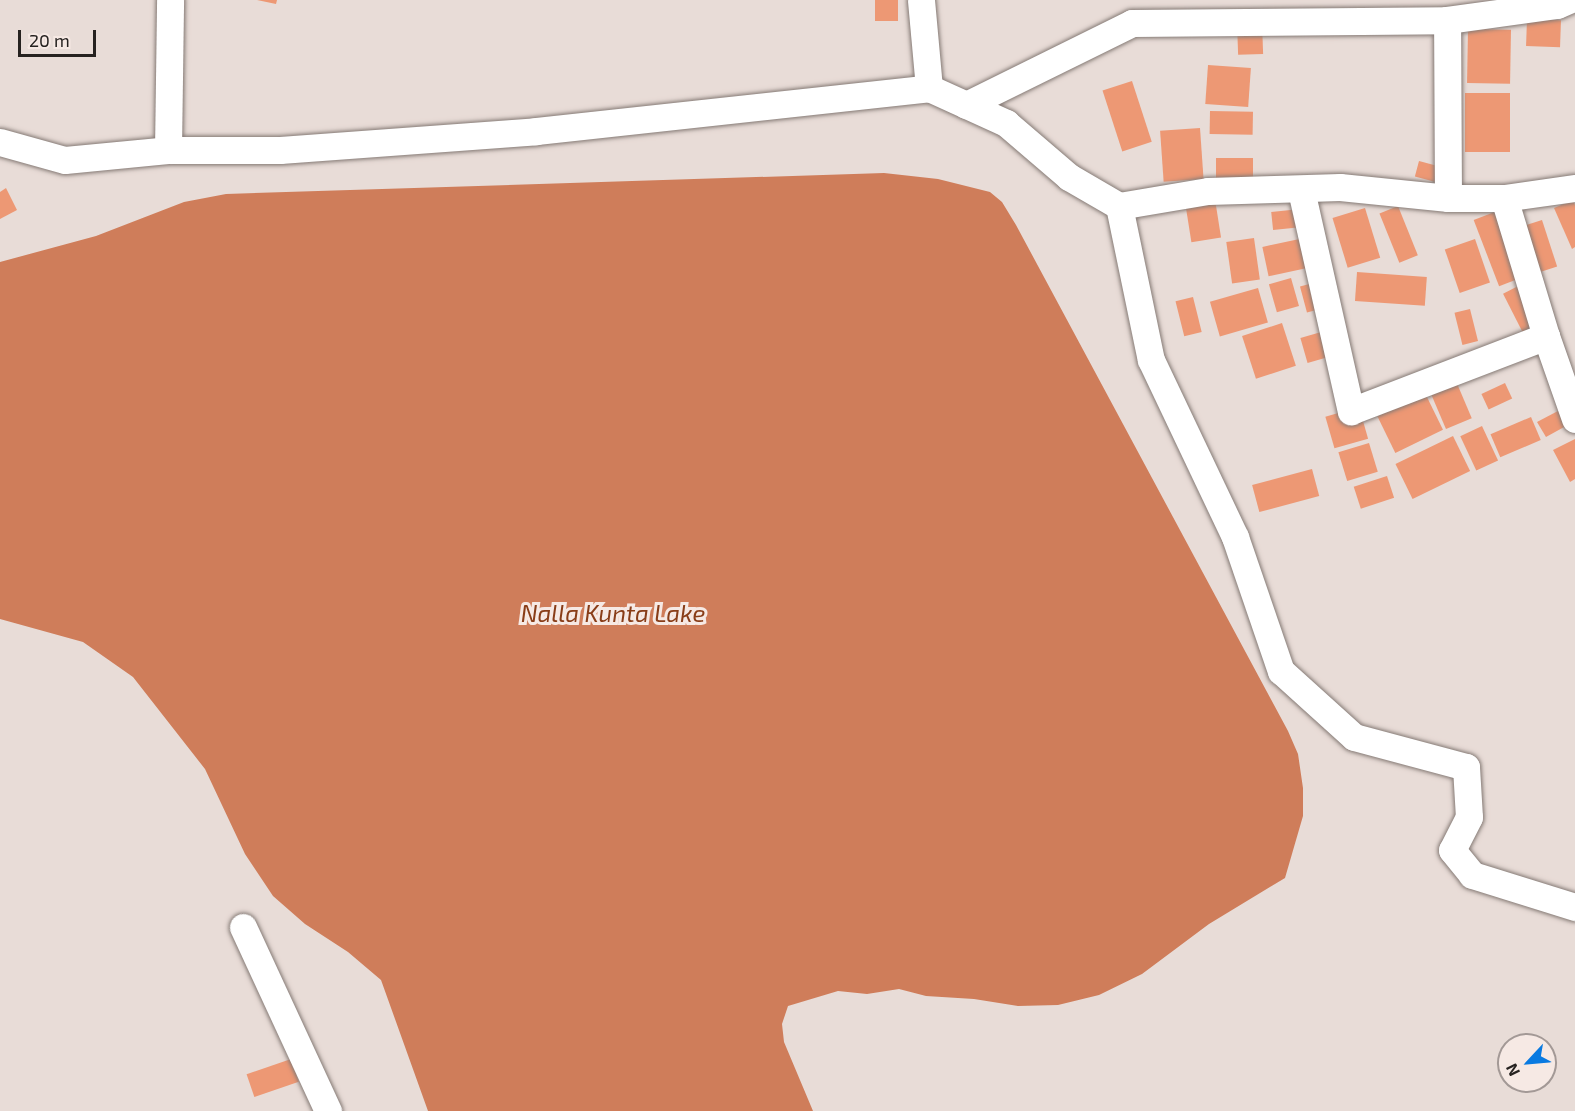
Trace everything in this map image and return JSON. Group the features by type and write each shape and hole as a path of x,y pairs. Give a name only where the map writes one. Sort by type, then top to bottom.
{"street":[{"path":"168,150 170,0"},
{"path":"921,0 929,88"},
{"path":"966,105 1132,23 1405,10 1447,20 1567,9"},
{"path":"1447,20 1448,198"},
{"path":"0,142 65,160 168,150 280,150 536,131 929,88 1006,123 1069,177 1119,206 1208,190 1301,190 1340,186 1448,198 1504,198 1575,188"},
{"path":"1301,190 1351,411 1546,336"},
{"path":"1504,198 1546,336 1575,419"},
{"path":"1119,206 1151,360 1235,537 1281,671 1354,737 1466,767 1469,817 1452,850 1472,876 1575,907"},
{"path":"243,927 328,1111"}],"water":[{"name":"Nalla Kunta Lake","path":"884,173 938,179 990,192 1002,202 1016,225 1288,731 1298,754 1303,788 1303,816 1285,878 1209,924 1142,974 1099,995 1058,1005 1018,1006 974,999 926,996 899,989 867,994 838,991 788,1006 782,1024 784,1042 813,1111 428,1111 381,980 348,952 305,924 273,896 245,854 205,769 133,677 83,642 0,619 0,262 96,236 184,202 226,194"}],"building":[{"path":"257,0 277,0 276,4"},
{"path":"875,0 898,0 898,21 875,21"},
{"path":"1527,19 1561,20 1560,47 1526,46"},
{"path":"1262,22 1263,54 1238,55 1237,23"},
{"path":"1468,29 1511,30 1510,84 1467,83"},
{"path":"1208,65 1251,68 1248,107 1205,104"},
{"path":"1132,81 1152,142 1122,151 1103,91"},
{"path":"1465,93 1510,93 1510,152 1465,152"},
{"path":"1210,111 1253,112 1253,135 1210,134"},
{"path":"1200,128 1204,179 1164,182 1160,131"},
{"path":"1216,158 1253,158 1253,183 1216,183"},
{"path":"1419,161 1446,168 1442,184 1415,176"},
{"path":"6,188 17,210 0,219 0,192"},
{"path":"1214,193 1221,237 1191,242 1184,198"},
{"path":"1573,200 1575,247 1572,249 1554,208"},
{"path":"1398,206 1418,255 1399,263 1379,213"},
{"path":"1310,208 1312,226 1273,230 1271,212"},
{"path":"1365,208 1380,258 1348,268 1332,218"},
{"path":"1497,211 1522,277 1499,286 1474,220"},
{"path":"1542,220 1557,267 1533,274 1518,228"},
{"path":"1323,234 1329,263 1269,276 1262,247"},
{"path":"1254,238 1260,280 1232,283 1226,242"},
{"path":"1475,239 1490,282 1460,293 1445,249"},
{"path":"1357,272 1427,277 1425,306 1355,301"},
{"path":"1291,278 1299,306 1277,312 1269,284"},
{"path":"1328,279 1335,305 1307,313 1300,287"},
{"path":"1528,281 1548,320 1523,333 1503,294"},
{"path":"1258,288 1268,323 1220,336 1210,302"},
{"path":"1193,297 1202,332 1184,336 1176,301"},
{"path":"1470,309 1478,341 1462,345 1454,313"},
{"path":"1282,323 1296,366 1256,379 1242,336"},
{"path":"1335,328 1342,353 1308,363 1300,338"},
{"path":"1453,374 1472,418 1446,429 1427,385"},
{"path":"1505,383 1512,398 1489,409 1481,394"},
{"path":"1425,393 1443,430 1395,453 1377,416"},
{"path":"1575,402 1575,421 1546,437 1537,422"},
{"path":"1359,407 1368,439 1334,448 1325,417"},
{"path":"1531,417 1541,440 1500,457 1490,434"},
{"path":"1482,426 1498,460 1476,471 1460,436"},
{"path":"1453,436 1470,471 1413,499 1395,464"},
{"path":"1575,439 1575,479 1570,482 1553,450"},
{"path":"1369,443 1378,472 1347,481 1338,452"},
{"path":"1312,469 1319,496 1259,512 1252,485"},
{"path":"1387,476 1394,498 1361,509 1354,487"},
{"path":"291,1059 299,1082 254,1097 247,1074"}]}
